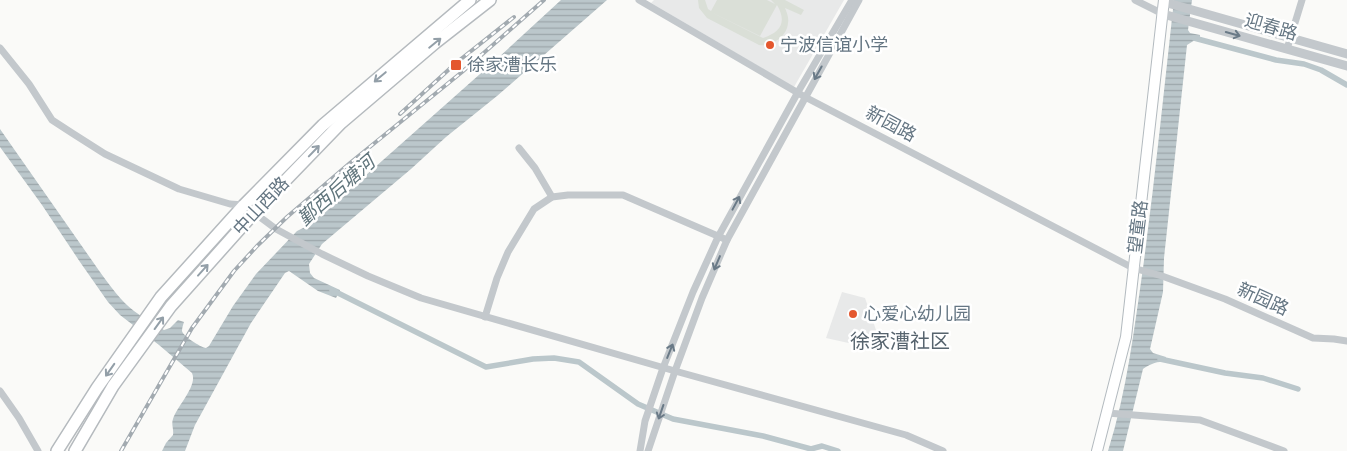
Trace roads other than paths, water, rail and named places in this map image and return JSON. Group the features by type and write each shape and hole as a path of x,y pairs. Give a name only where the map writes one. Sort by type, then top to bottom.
{"main road":[{"name":"中山西路","path":"57,451 97,388 161,297 244,205 323,125 470,0"},
{"name":"中山西路","path":"74,451 113,386 171,306 254,213 341,123 435,43 490,0"},
{"name":"望童路","path":"1097,451 1126,337 1167,15 1165,1"}],"street":[{"name":"新园路","path":"639,0 805,96 1136,268 1225,299 1313,338 1334,338 1347,341"},
{"path":"640,451 645,420 663,368 718,236 798,92 852,0"},
{"path":"648,451 702,298 727,240 859,0"},
{"path":"1135,0 1167,15"},
{"path":"1287,49 1302,0"},
{"name":"迎春路","path":"1165,1 1347,54"},
{"name":"迎春路","path":"1167,15 1347,66"},
{"path":"0,48 29,84 52,120 72,134 105,154 179,189 230,204 244,205 276,229 368,276 421,298 663,368 906,435 943,451"},
{"path":"519,148 535,168 552,197"},
{"path":"485,316 497,278 508,252 534,210 552,197 568,195 623,195 727,240"},
{"path":"0,391 38,451"},
{"path":"1107,413 1200,420 1284,451"}],"waterway":[{"path":"1194,38 1276,60 1304,64 1321,70 1347,85"},
{"path":"332,290 486,367 533,359 554,358 579,362 638,404 673,419 763,436 811,449 822,446 838,451"},
{"path":"1160,359 1225,373 1263,378 1298,389"}],"railway":[{"path":"121,451 192,328 234,271 257,246 287,217 462,72 544,0"},
{"path":"400,114 456,63 514,17"}],"place":[{"name":"宁波信谊小学","path":"770,45"},
{"name":"徐家漕长乐","path":"456,65"},
{"name":"心爱心幼儿园","path":"853,314"}],"district":[{"name":"徐家漕社区","path":"900,341"}],"water label":[{"name":"鄞西后塘河","path":"336,190"}]}
